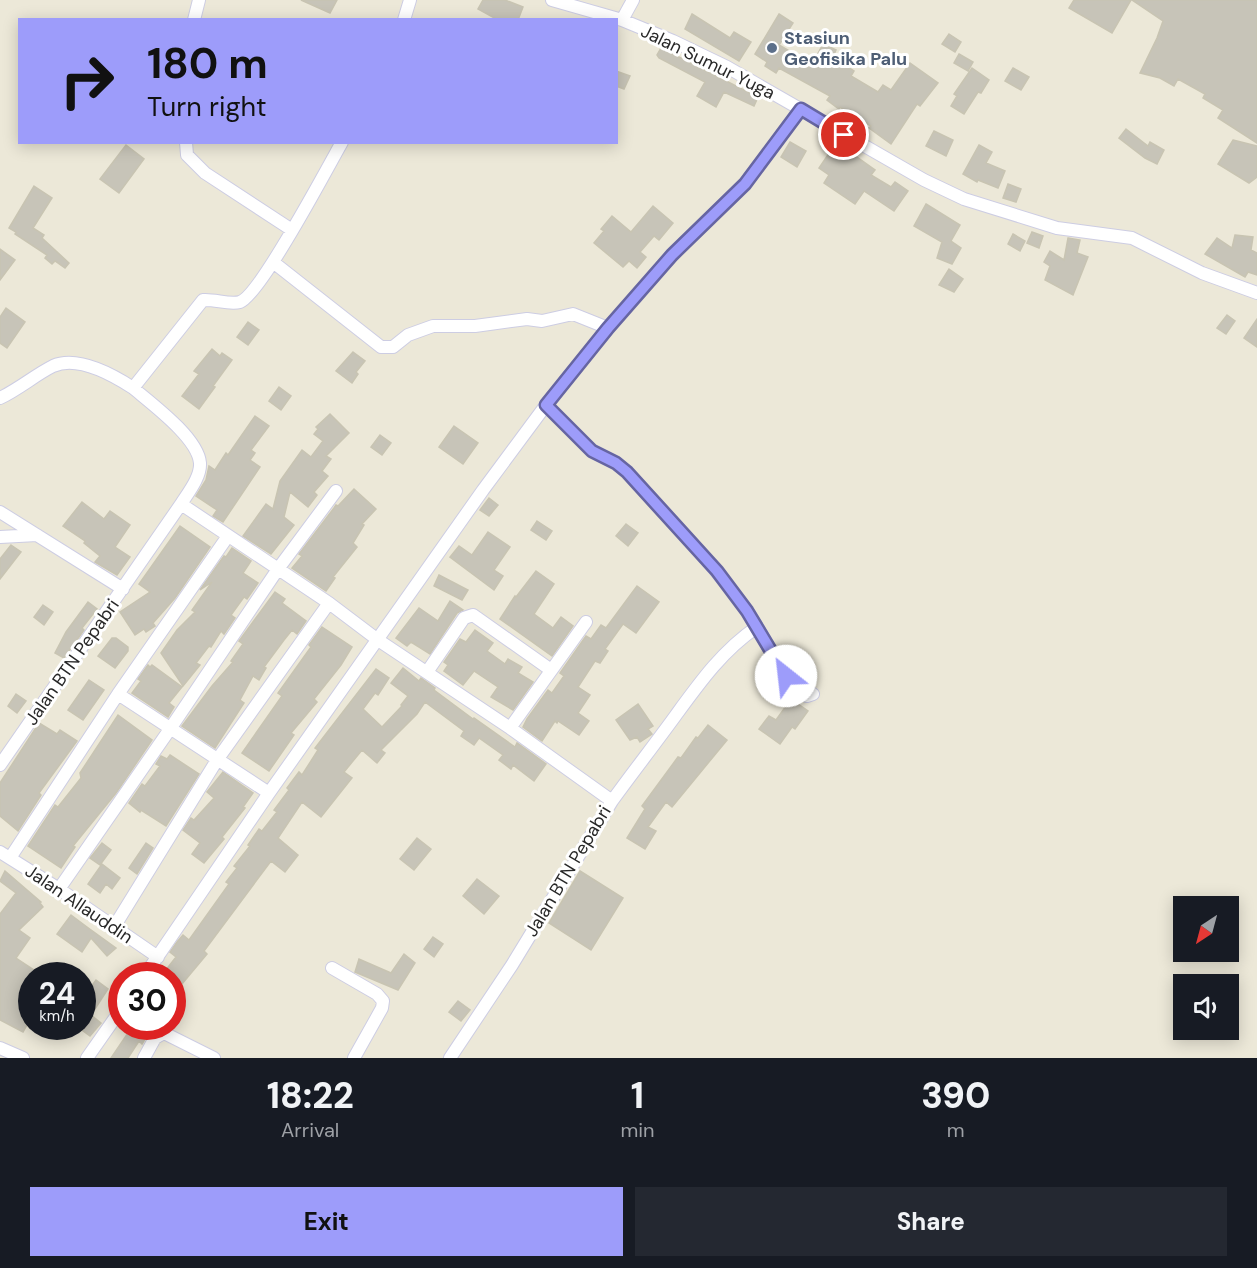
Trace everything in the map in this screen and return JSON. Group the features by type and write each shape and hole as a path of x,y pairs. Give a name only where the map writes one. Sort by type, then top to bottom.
{"street":[{"path":"194,18 199,0"},
{"path":"405,18 411,0"},
{"name":"Jalan Sumur Yuga","path":"552,0 615,18"},
{"path":"622,20 633,0"},
{"name":"Jalan Sumur Yuga","path":"618,19 673,41 727,67 924,180 964,199 1058,228 1132,238 1202,273 1257,293"},
{"path":"154,962 269,793 483,490 546,405 608,328 680,247 745,184 801,109"},
{"path":"186,144 188,155 205,173 292,230"},
{"path":"134,388 203,300 242,302 258,284 341,144"},
{"path":"273,262 381,346 387,348 408,335 434,326 475,326 527,319 542,321 573,314 608,328"},
{"path":"0,398 56,364 70,362 111,373 134,388 180,429 198,456 201,464 194,484 181,504"},
{"path":"546,405 592,451 616,463 627,472 704,556 747,611 786,676 807,696 813,694"},
{"path":"58,889 278,569 336,491"},
{"name":"Jalan BTN Pepabri","path":"0,765 181,504 329,603 378,640 510,728 612,801 512,965 450,1058"},
{"name":"Jalan BTN Pepabri","path":"0,512 123,589"},
{"path":"0,537 37,535"},
{"path":"5,855 228,536"},
{"path":"114,927 217,760 329,603"},
{"path":"427,672 464,618 470,615 551,670"},
{"path":"510,728 586,622"},
{"path":"612,801 723,656 735,642 758,627"},
{"path":"118,694 269,793"},
{"name":"Jalan Allauddin","path":"5,855 158,957"},
{"path":"333,968 377,994 383,1001 382,1008 354,1058"},
{"path":"87,1058 108,1028"},
{"path":"144,1058 155,1038 164,1033 214,1058"},
{"path":"0,1048 23,1058"}],"building":[{"path":"301,0 337,0 330,13"},
{"path":"483,0 505,0 523,7 519,18 494,18 478,9"},
{"path":"1074,0 1131,0 1112,33 1069,8"},
{"path":"1132,0 1257,0 1257,143 1218,118 1223,110 1203,98 1205,94 1178,79 1174,86 1160,78 1140,73 1163,21"},
{"path":"692,14 730,38 734,32 751,42 739,61 685,29"},
{"path":"779,14 793,23 779,45 808,62 812,55 816,57 823,44 836,50 833,57 854,71 851,76 878,92 883,85 891,90 910,63 938,83 920,106 917,104 891,144 869,128 871,126 827,100 830,96 779,68 776,73 765,66 767,62 755,54"},
{"path":"949,34 961,42 955,52 942,44"},
{"path":"661,48 758,97 754,106 724,92 716,107 697,96 705,82 659,58 657,55"},
{"path":"959,54 973,62 968,71 954,63"},
{"path":"972,68 989,80 964,114 951,106 957,96 954,94"},
{"path":"1013,68 1029,77 1021,90 1005,81"},
{"path":"618,72 630,76 624,89 618,87"},
{"path":"1126,129 1148,146 1150,142 1164,150 1157,164 1145,158 1119,138"},
{"path":"934,131 953,140 946,156 926,146"},
{"path":"838,140 852,148 850,152 875,170 871,175 891,187 895,182 908,191 894,211 864,191 855,204 824,183 829,175 819,168"},
{"path":"1233,140 1257,146 1257,177 1249,183 1218,164"},
{"path":"790,142 806,151 797,167 781,157"},
{"path":"126,145 144,159 119,193 100,179"},
{"path":"979,145 992,152 986,163 1005,171 998,188 978,180 977,182 963,174"},
{"path":"1008,184 1021,189 1016,202 1003,198"},
{"path":"34,186 52,198 33,228 44,235 42,238 69,263 65,268 55,261 52,264 45,258 47,255 9,228"},
{"path":"926,204 960,225 951,241 961,248 952,264 937,258 942,242 914,226"},
{"path":"653,206 673,223 659,240 654,236 640,252 646,257 637,268 629,261 623,267 594,243 604,231 601,229 612,216 631,232"},
{"path":"1032,232 1043,236 1039,248 1027,243"},
{"path":"1013,234 1025,241 1020,251 1008,244"},
{"path":"1235,235 1253,237 1251,250 1257,253 1257,275 1248,272 1245,277 1205,254 1217,238 1232,248"},
{"path":"1068,238 1080,240 1077,253 1088,257 1073,295 1045,280 1050,266 1044,262 1050,251 1064,260"},
{"path":"0,249 15,260 0,280"},
{"path":"949,269 963,279 954,292 939,285"},
{"path":"6,308 25,322 7,348 0,343 0,317"},
{"path":"1227,315 1235,321 1226,334 1217,328"},
{"path":"1257,319 1257,347 1244,338"},
{"path":"248,322 259,330 248,345 237,337"},
{"path":"212,349 220,356 222,353 232,360 199,409 182,396 199,374 194,371"},
{"path":"353,352 365,361 356,372 358,374 352,383 336,371"},
{"path":"279,387 291,396 281,410 269,401"},
{"path":"330,414 349,433 326,456 331,459 322,471 328,476 314,492 317,495 308,507 290,492 284,517 294,525 271,554 243,536 266,504 273,509 280,481 302,450 311,457 323,441 314,434 318,429 316,427"},
{"path":"255,416 269,426 251,450 255,453 250,460 260,467 223,522 213,516 217,510 196,496 206,480 209,466 215,470"},
{"path":"454,426 478,443 463,464 439,447"},
{"path":"380,435 391,443 382,455 371,447"},
{"path":"354,489 376,509 362,524 364,525 353,543 357,547 333,577 335,578 326,591 292,568 302,556 299,554 336,505 338,506"},
{"path":"489,498 498,505 489,516 480,510"},
{"path":"82,502 104,519 110,511 130,525 115,547 130,557 117,575 95,562 100,556 84,543 85,541 63,526"},
{"path":"537,521 552,531 546,540 531,530"},
{"path":"626,524 638,533 628,546 616,536"},
{"path":"180,526 210,547 175,598 153,623 155,626 135,635 120,612 150,592 139,584"},
{"path":"488,532 510,547 494,570 503,576 494,590 450,557 459,546 472,555"},
{"path":"11,545 21,552 0,579 0,559"},
{"path":"232,548 251,561 243,573 258,583 247,599 244,597 231,615 235,618 224,634 221,631 211,647 209,646 196,663 200,665 183,686 161,653 177,630 195,612 192,610 212,582 200,590"},
{"path":"536,571 554,584 534,614 553,628 561,617 573,626 552,656 500,619"},
{"path":"439,575 468,590 462,600 434,586"},
{"path":"637,586 659,602 636,633 623,624 605,649 608,651 600,663 595,661 578,687 590,695 578,713 589,721 579,735 555,721 542,741 523,727 527,719 548,690 552,693 564,676 560,673 586,636 591,639 601,625 606,628"},
{"path":"275,592 285,599 282,603 306,621 297,634 292,630 284,640 264,667 266,668 259,680 253,676 240,700 244,703 215,748 182,726 233,662 231,661 243,644 239,641"},
{"path":"450,601 463,610 457,613 430,654 411,642 407,646 396,638 419,608 438,621"},
{"path":"88,602 97,609 82,628 84,630 64,658 55,653 66,632"},
{"path":"43,605 53,612 44,625 34,617"},
{"path":"322,627 352,647 314,699 317,702 291,733 294,735 269,771 242,753 282,696 278,693 311,647 309,645"},
{"path":"475,630 493,643 487,651 505,664 508,659 522,667 518,673 533,682 513,710 491,697 498,687 474,671 463,685 444,671 448,665 444,662 460,639 466,642"},
{"path":"112,638 116,638 128,647 128,651 115,668 98,656"},
{"path":"148,665 150,667 152,665 182,687 169,703 174,707 168,717 132,693 141,681 138,679"},
{"path":"403,668 419,681 421,678 435,688 434,690 473,719 515,747 517,743 546,764 534,781 513,765 511,769 499,760 503,755 479,738 474,745 461,736 464,731 425,702 417,714 381,750 385,753 377,763 362,750 344,772 352,778 321,817 302,802 278,838 298,855 285,872 271,861 204,951 207,954 186,979 186,962 172,962 176,957 170,952 183,935 189,940 229,884 226,882 237,868 234,866 250,846 248,845 259,829 262,831 277,812 274,810 289,790 287,788 299,772 302,775 318,750 315,748 376,669 389,678 378,695 375,693 363,709 382,727 402,706 408,696 391,683"},
{"path":"89,680 104,690 83,720 68,710"},
{"path":"16,694 26,701 17,713 8,706"},
{"path":"791,699 808,711 795,729 792,727 780,744 759,729 769,716 776,720"},
{"path":"638,704 653,726 648,729 652,734 640,742 637,737 630,740 616,720"},
{"path":"118,715 152,740 116,793 73,846 75,847 61,868 28,846 55,805 58,807 81,778 80,773"},
{"path":"39,723 57,734 60,730 77,741 39,793 41,795 18,831 0,816 0,783"},
{"path":"708,725 727,740 672,807 666,802 648,827 656,831 645,849 627,838 645,809 642,806 678,757 681,758"},
{"path":"170,755 199,774 166,826 141,810 140,812 129,803 142,784 145,786 160,766 156,764 161,756 167,759"},
{"path":"223,772 253,793 243,807 245,808 222,837 224,839 204,863 192,854 200,843 183,830 191,818 194,820 214,798 207,792"},
{"path":"417,838 431,849 414,870 400,859"},
{"path":"102,843 111,850 100,865 90,858"},
{"path":"146,843 153,848 137,874 129,868"},
{"path":"102,864 120,878 112,889 106,884 100,893 88,884"},
{"path":"5,871 41,902 43,907 19,930 30,938 16,958 22,962 18,962 18,1029 0,1020 0,914 16,893 0,881"},
{"path":"580,871 623,898 591,950 549,923"},
{"path":"477,879 499,896 484,914 463,896"},
{"path":"71,915 116,948 107,956 91,938 82,952 57,934"},
{"path":"433,937 443,944 434,957 424,949"},
{"path":"404,954 415,963 398,990 355,972 359,959 391,973"},
{"path":"96,980 108,989 96,1007"},
{"path":"458,1001 470,1010 461,1021 449,1012"},
{"path":"96,1019 101,1023 96,1029"},
{"path":"123,1040 144,1040 142,1044 139,1041 128,1058 111,1058"}],"place":[{"name":"Stasiun Geofisika Palu","path":"772,48"}],"route":[{"path":"786,676 747,611 698,549 627,472 616,463 592,451 546,405 576,366 672,255 745,184 801,109 844,135"}]}
